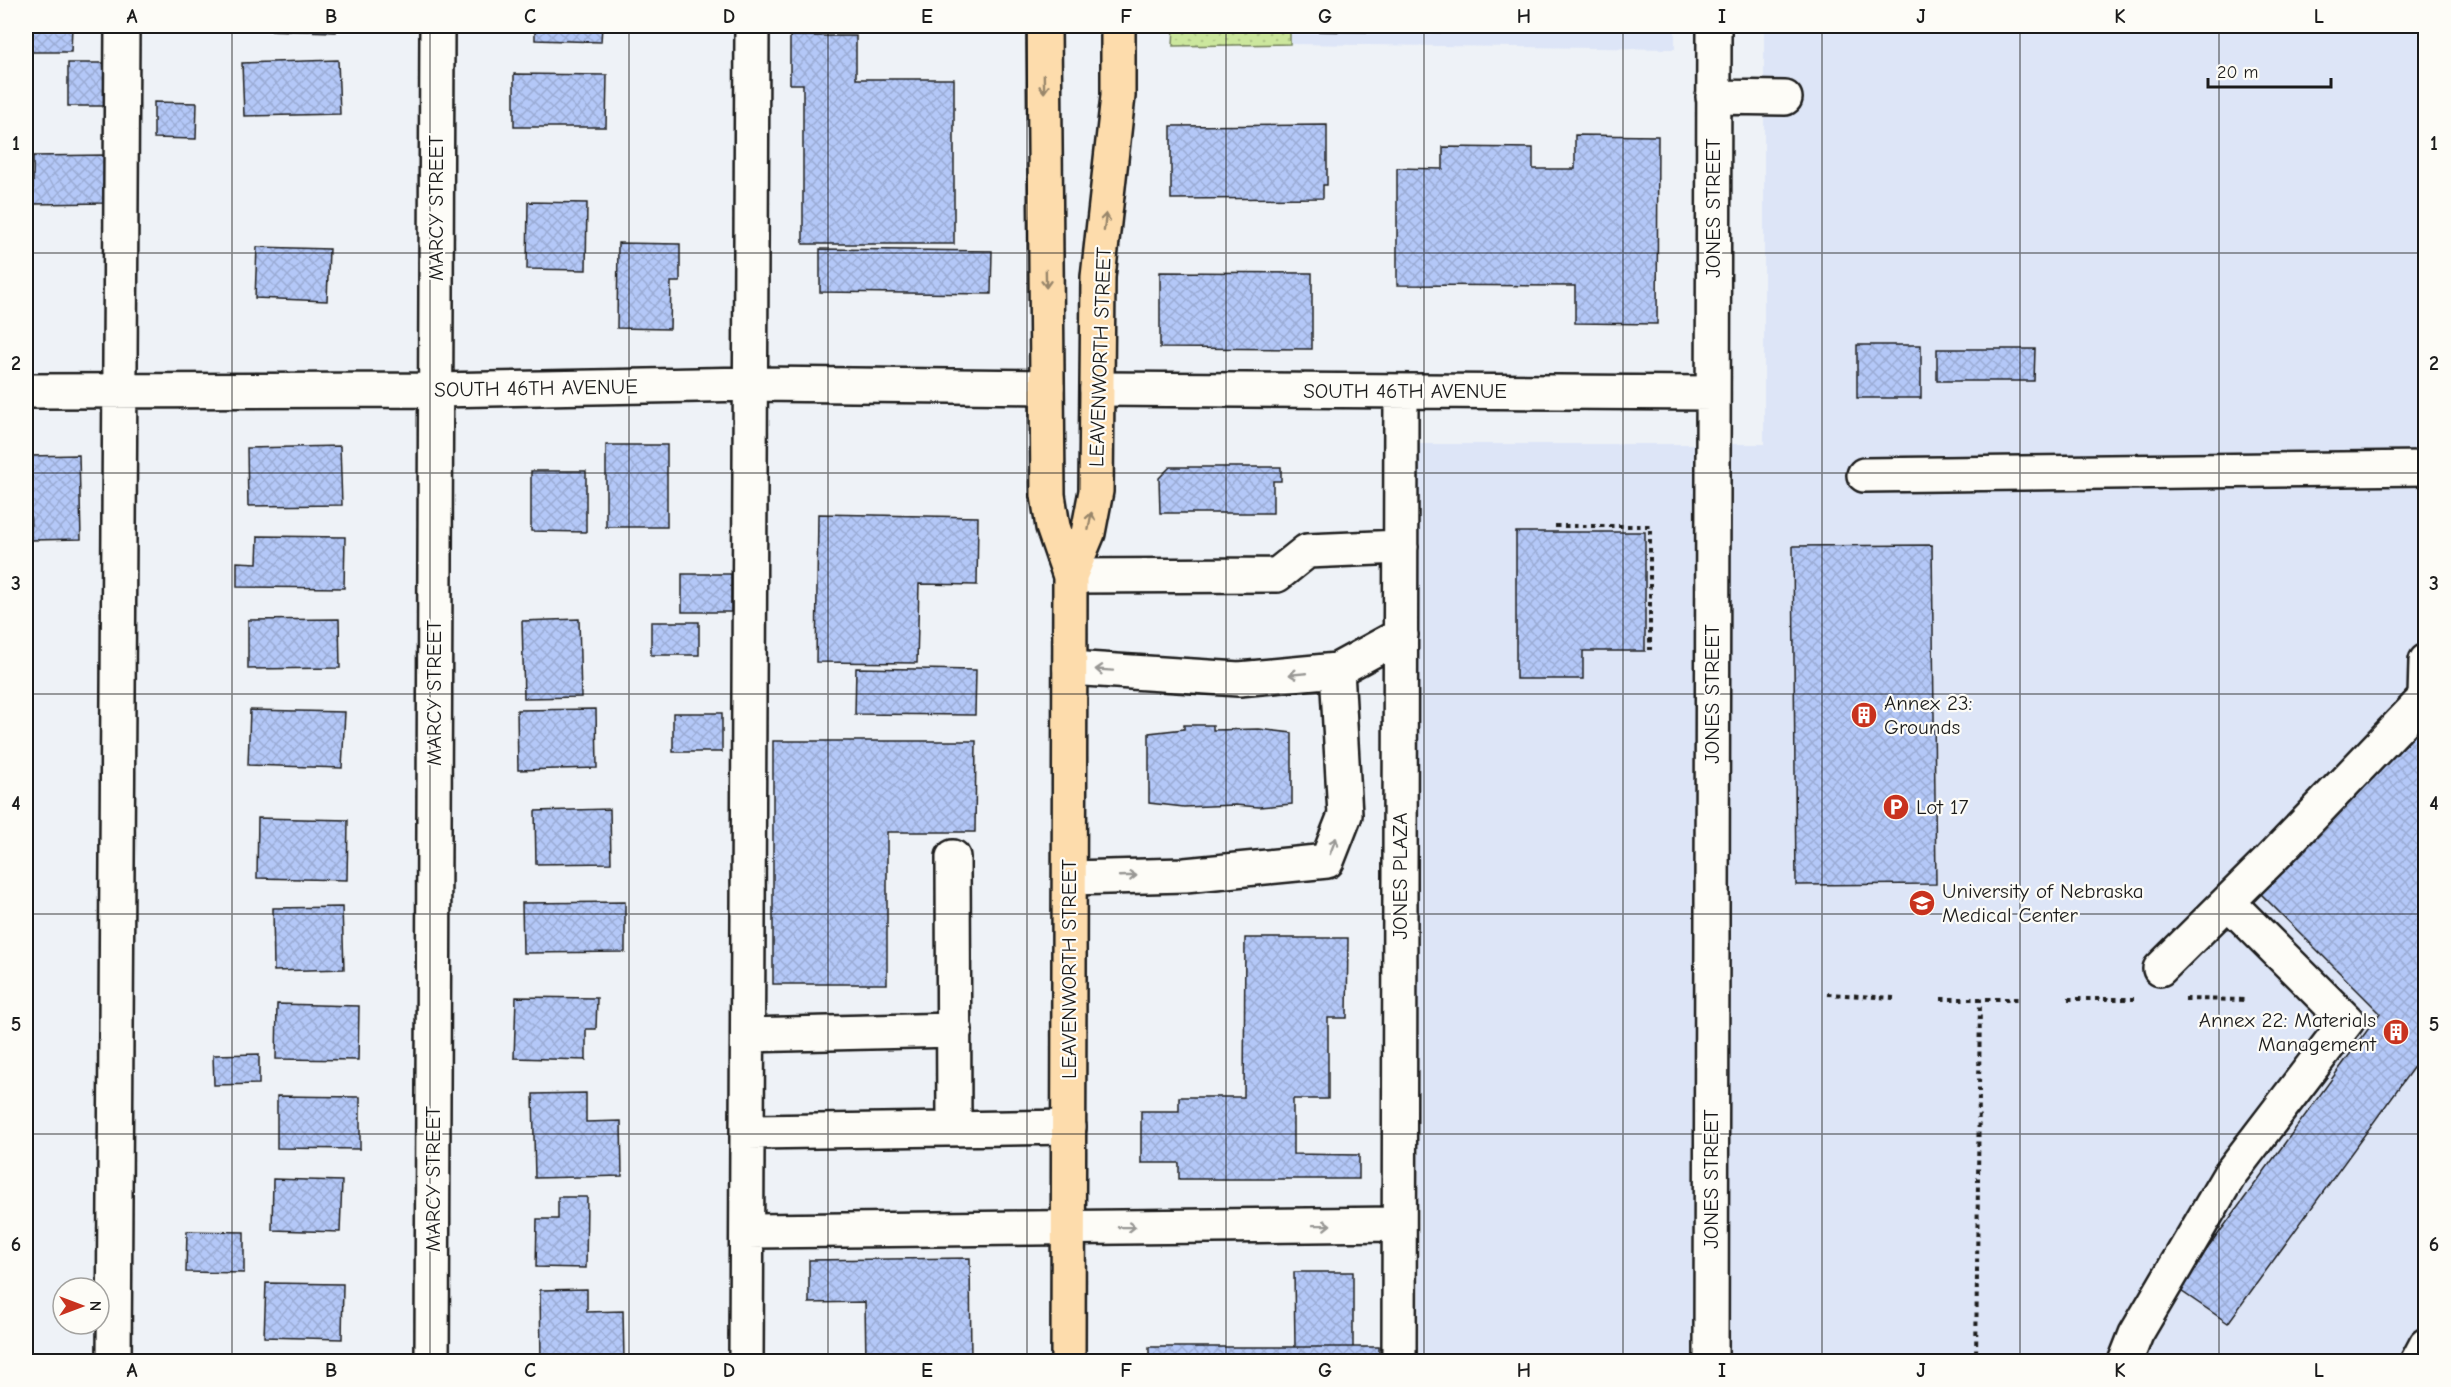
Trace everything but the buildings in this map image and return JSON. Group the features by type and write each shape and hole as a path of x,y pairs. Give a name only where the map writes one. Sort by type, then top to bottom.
{"main road":[{"name":"LEAVENWORTH STREET","path":"1044,26 1048,495 1053,527 1071,576 1068,1362"},
{"name":"LEAVENWORTH STREET","path":"1071,576 1088,533 1096,491 1098,277 1118,96 1118,26"}],"street":[{"path":"114,1362 122,26"},
{"name":"MARCY STREET","path":"432,1362 437,26"},
{"path":"746,1362 752,26"},
{"name":"JONES STREET","path":"1711,1362 1714,26"},
{"path":"1713,97 1785,98"},
{"name":"SOUTH 46TH AVENUE","path":"26,391 435,390 752,384 1047,387"},
{"name":"SOUTH 46TH AVENUE","path":"1097,388 1713,393"},
{"name":"JONES PLAZA","path":"1400,1362 1401,391"},
{"path":"1864,475 2426,468"},
{"path":"1071,576 1277,575 1307,551 1401,547"},
{"path":"1071,668 1239,679 1337,670 1401,635"},
{"path":"2160,969 2425,698 2426,661"},
{"path":"1070,878 1185,875 1327,861 1344,815 1337,670"},
{"path":"953,857 954,1129"},
{"path":"2125,1362 2136,1334 2230,1174 2347,1021 2228,902"},
{"path":"748,1035 955,1030"},
{"path":"748,1132 1069,1127"},
{"path":"747,1231 1400,1224"},
{"path":"2417,1362 2426,1345"}],"path":[{"path":"1555,526 1650,526 1650,650"},
{"path":"1827,994 1894,998"},
{"path":"1941,999 2020,999"},
{"path":"1976,1362 1980,999"},
{"path":"2068,999 2134,999"},
{"path":"2181,999 2247,1000"}],"shaded area":[{"path":"1174,26 1675,26 1675,49 1290,44 1173,46"},
{"name":"University of Nebraska Medical Center","path":"1764,26 2411,26 2425,38 2425,1361 1419,1361 1418,444 1764,444"}],"green space":[{"path":"1174,26 1290,26 1290,44 1173,46"}],"place":[{"name":"Annex 23: Grounds","path":"1864,715"},
{"name":"Lot 17","path":"1896,807"},
{"name":"University of Nebraska Medical Center","path":"1922,903"},
{"name":"Annex 22: Materials Management","path":"2396,1032"}]}
